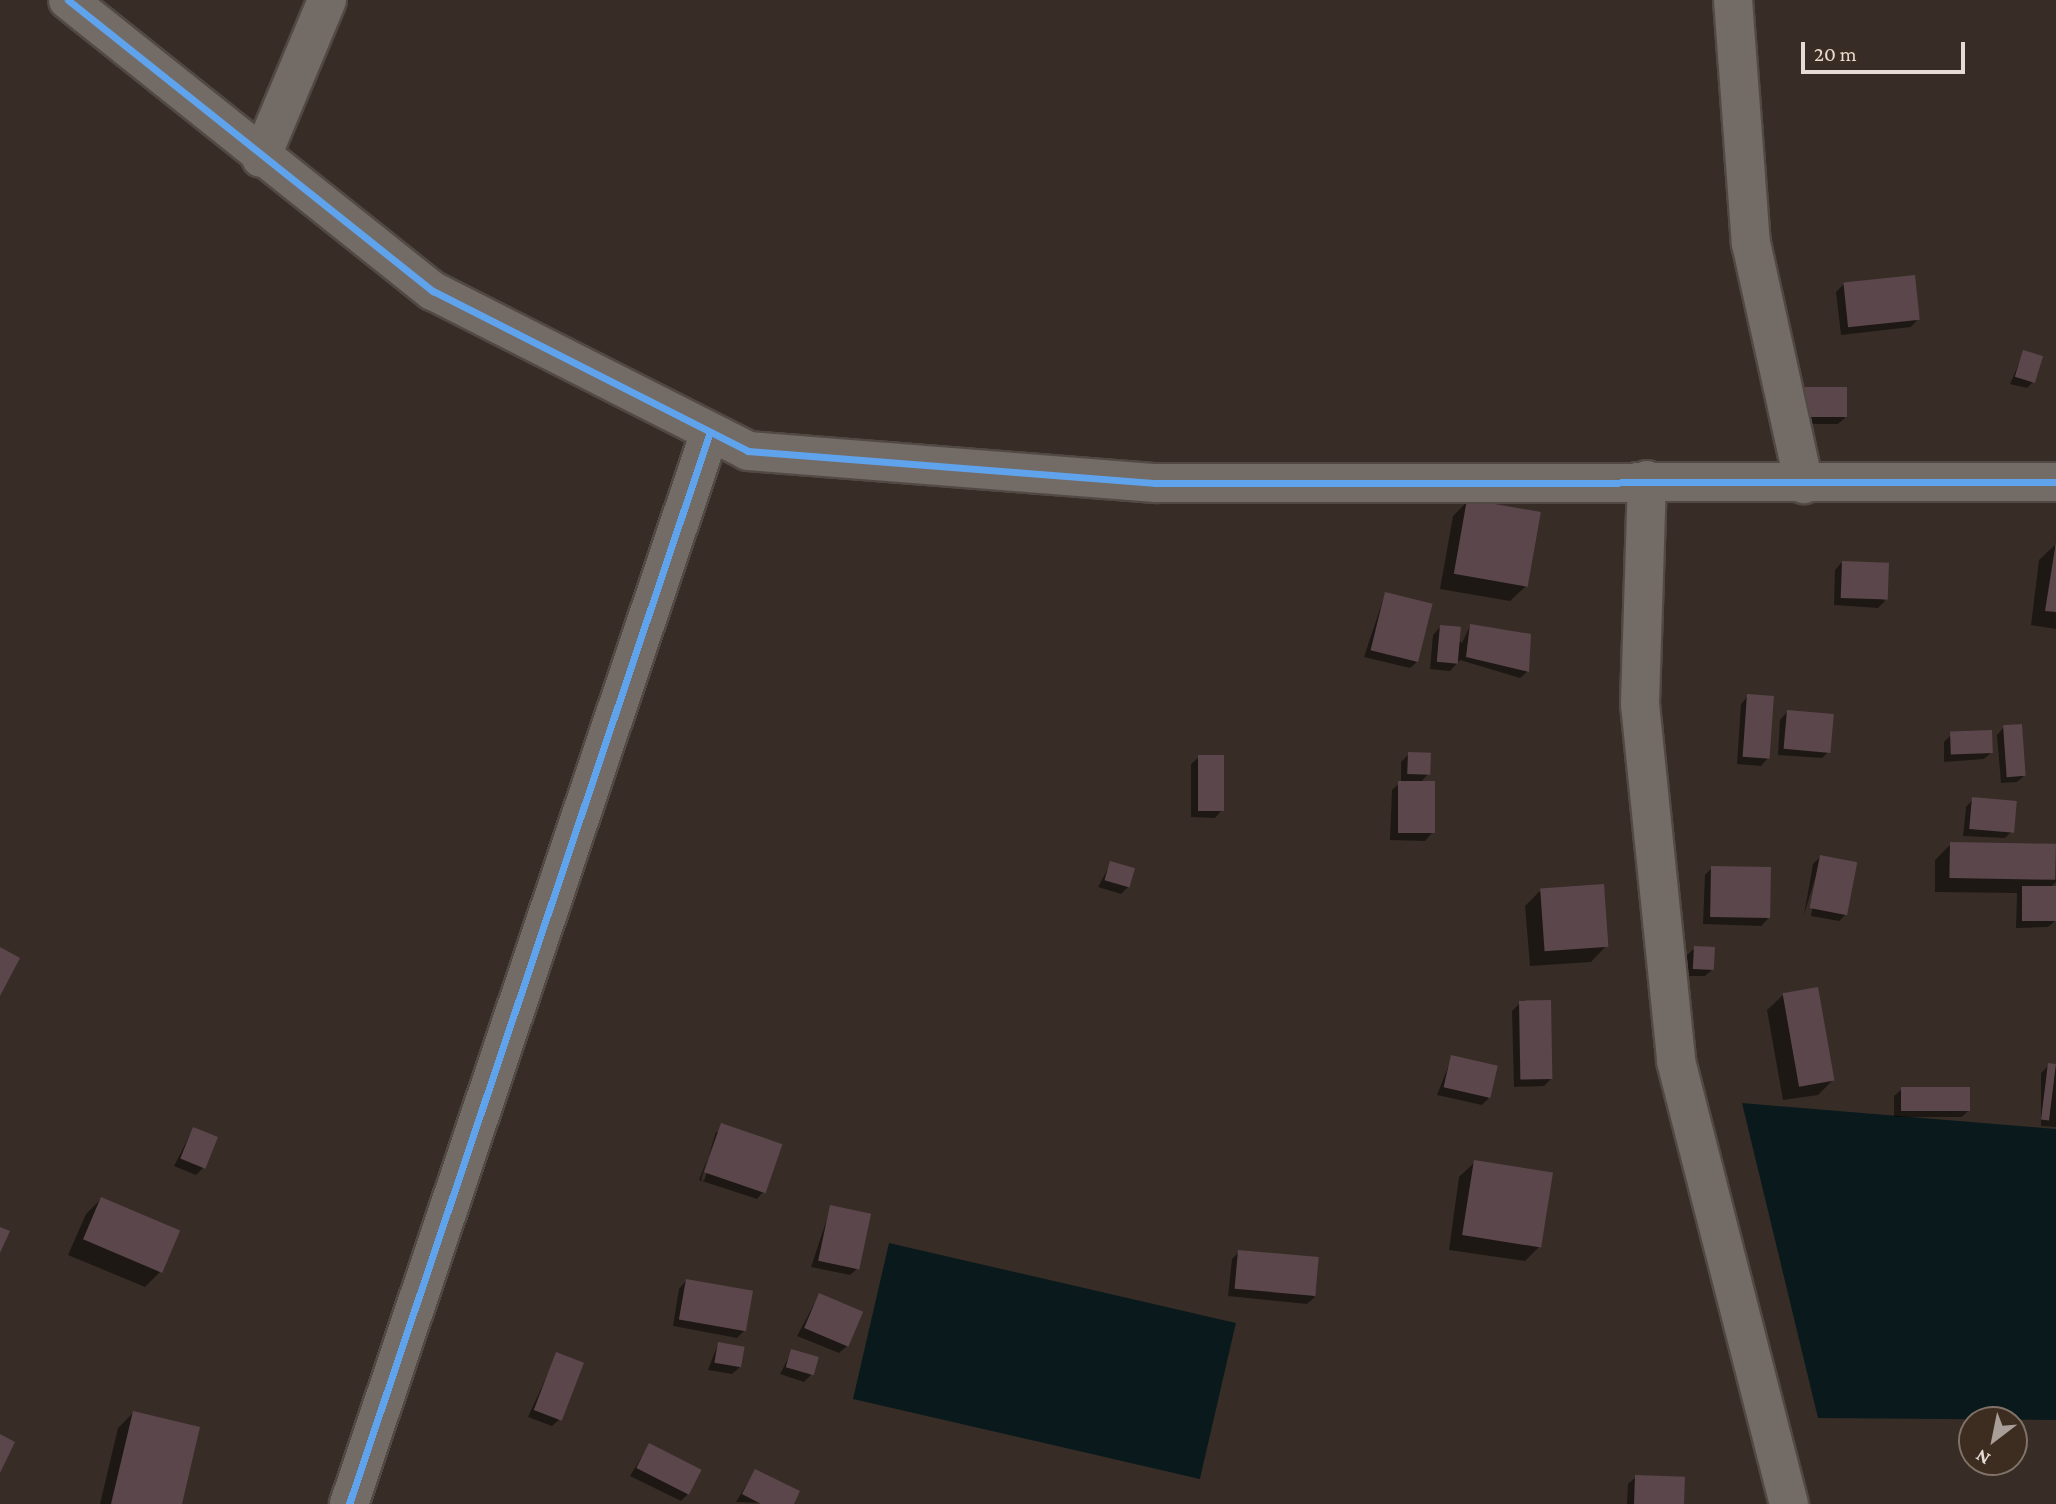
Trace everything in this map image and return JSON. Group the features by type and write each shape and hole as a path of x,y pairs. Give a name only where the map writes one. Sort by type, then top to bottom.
{"street":[{"path":"68,0 261,158 433,291 709,435 748,451 1156,483 1647,480 1804,484 2056,482"},
{"path":"261,158 327,0"},
{"path":"1733,0 1751,243 1804,484"},
{"path":"349,1504 709,435"},
{"path":"1647,480 1640,704 1676,1061 1789,1504"}],"shaded area":[{"path":"1742,1103 2056,1129 2056,1420 2028,1420 2028,1406 1958,1406 1958,1419 1818,1418"},
{"path":"889,1243 1236,1323 1200,1479 853,1399"}],"building":[{"path":"1915,275 1920,320 1848,327 1843,283"},
{"path":"2023,350 2043,356 2035,383 2015,377"},
{"path":"1804,387 1847,387 1847,417 1804,417"},
{"path":"1467,499 1541,512 1528,587 1454,574"},
{"path":"2056,542 2056,612 2045,611"},
{"path":"1842,561 1889,563 1888,600 1841,598"},
{"path":"1385,592 1433,604 1418,662 1370,650"},
{"path":"1470,624 1531,634 1529,672 1466,657"},
{"path":"1440,625 1461,627 1458,664 1437,662"},
{"path":"1747,694 1774,696 1770,759 1743,757"},
{"path":"1787,710 1834,714 1830,753 1784,749"},
{"path":"2022,724 2026,776 2007,777 2003,725"},
{"path":"1992,730 1993,753 1951,754 1950,731"},
{"path":"1408,752 1431,753 1430,775 1407,774"},
{"path":"1198,755 1224,755 1224,811 1198,811"},
{"path":"1398,781 1435,781 1435,833 1398,833"},
{"path":"1972,797 2017,801 2014,833 1969,829"},
{"path":"1950,842 2056,844 2055,880 1949,878"},
{"path":"1820,855 1857,862 1847,915 1810,908"},
{"path":"1110,861 1135,868 1129,887 1104,880"},
{"path":"1711,866 1771,867 1770,918 1710,917"},
{"path":"1604,884 1608,947 1545,951 1540,888"},
{"path":"2022,886 2056,886 2056,921 2022,921"},
{"path":"1694,946 1715,947 1714,970 1693,969"},
{"path":"0,947 20,958 0,996"},
{"path":"1818,987 1834,1081 1799,1087 1783,993"},
{"path":"1551,1000 1552,1079 1520,1080 1519,1001"},
{"path":"1451,1055 1498,1066 1490,1098 1444,1087"},
{"path":"2048,1063 2056,1064 2049,1121 2041,1120"},
{"path":"1901,1087 1970,1087 1970,1111 1901,1111"},
{"path":"721,1123 782,1144 766,1193 704,1172"},
{"path":"193,1127 218,1137 205,1169 180,1159"},
{"path":"1474,1160 1553,1173 1541,1248 1462,1235"},
{"path":"101,1197 180,1231 162,1273 83,1239"},
{"path":"830,1205 871,1214 859,1269 818,1261"},
{"path":"0,1227 10,1231 0,1253"},
{"path":"1238,1250 1319,1257 1315,1296 1235,1289"},
{"path":"686,1279 753,1291 746,1331 679,1319"},
{"path":"819,1293 863,1312 848,1347 804,1328"},
{"path":"718,1342 745,1347 741,1367 714,1363"},
{"path":"791,1349 819,1357 814,1375 786,1367"},
{"path":"556,1352 584,1363 562,1421 534,1410"},
{"path":"133,1411 200,1427 182,1504 111,1504"},
{"path":"0,1434 15,1442 0,1473"},
{"path":"649,1443 702,1470 689,1495 636,1468"},
{"path":"755,1469 800,1491 794,1504 761,1504 742,1494"},
{"path":"1635,1475 1685,1477 1684,1504 1634,1504"}],"cycle path":[{"path":"68,0 433,291 748,451 1156,483 2056,482"},
{"path":"349,1504 709,435"}]}
